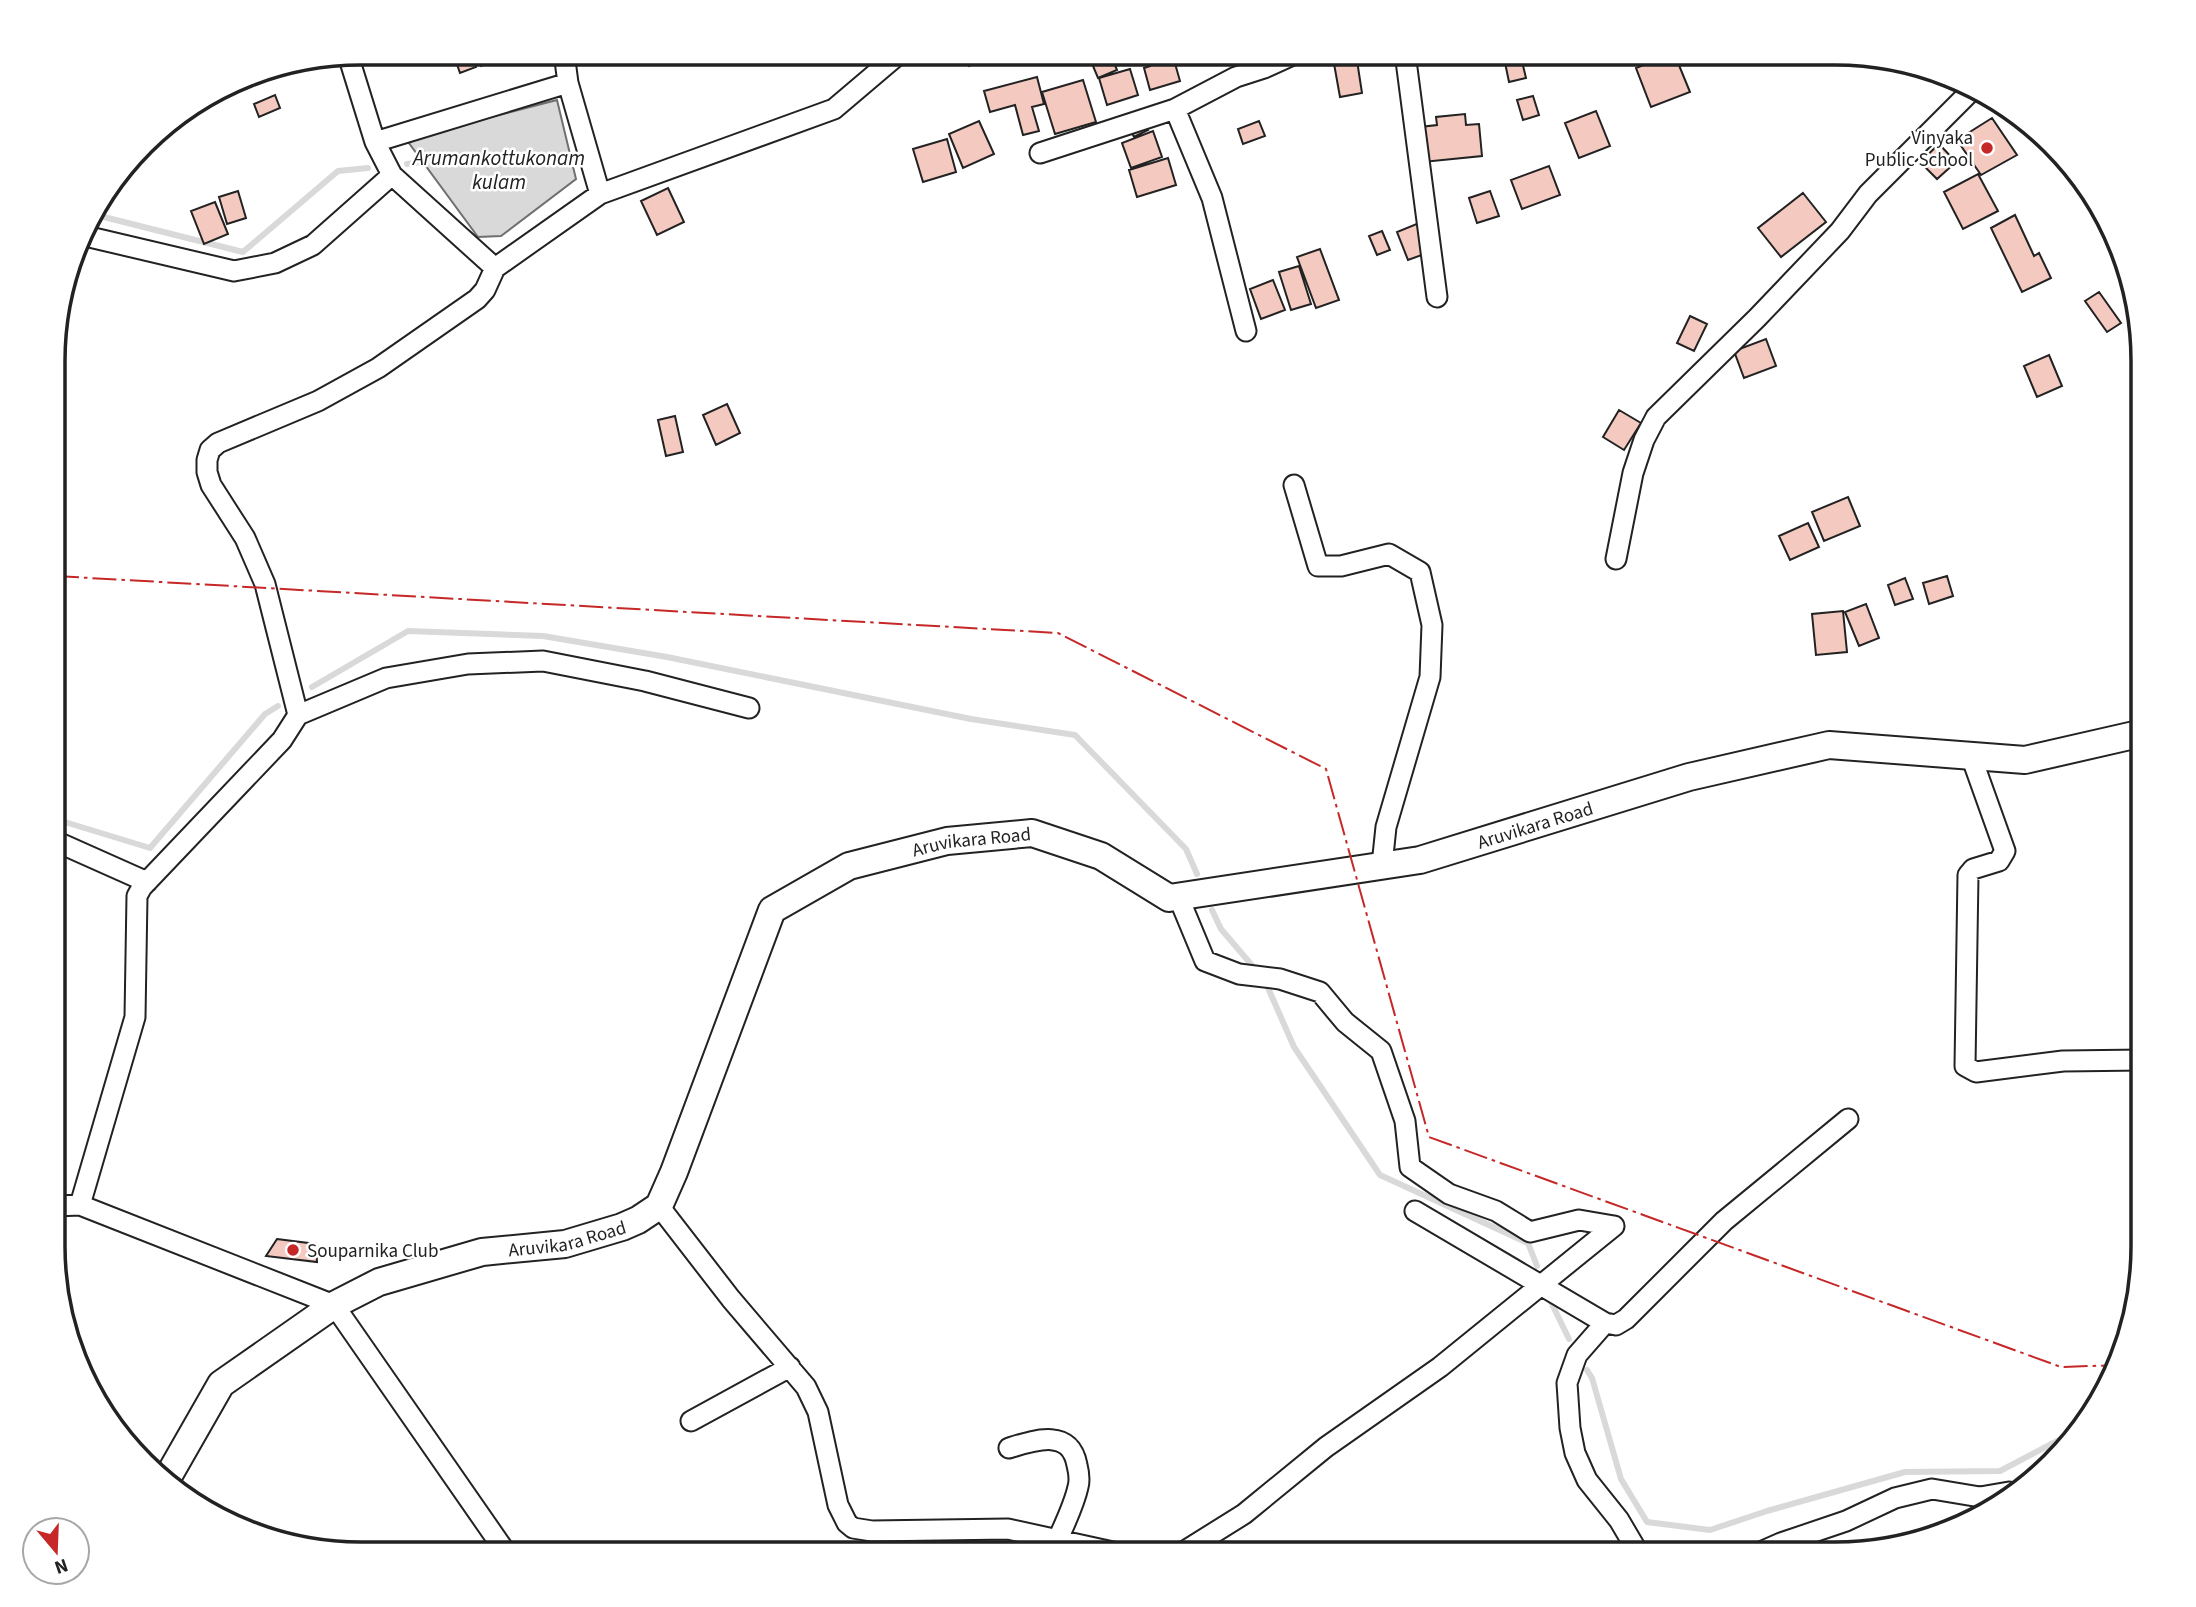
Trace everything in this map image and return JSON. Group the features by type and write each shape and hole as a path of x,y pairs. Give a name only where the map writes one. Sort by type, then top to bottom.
{"main road":[{"name":"Aruvikara Road","path":"170,1473 221,1384 334,1305 379,1282 482,1252 565,1244 622,1227 659,1206 772,910 849,866 947,841 1032,833 1101,856 1169,898 1420,860 1689,777 1829,745 2025,760 2131,736"}],"street":[{"path":"351,65 375,142 392,175 495,268"},
{"path":"566,65 568,83 600,194"},
{"path":"298,715 265,584 245,538 211,485 206,472 210,450 218,443 318,401 378,368 477,299 485,290 495,268 600,194 834,109 886,65"},
{"path":"1040,153 1175,109 1236,77 1266,65"},
{"path":"1407,65 1437,297"},
{"path":"375,142 568,83"},
{"path":"1616,559 1633,473 1644,440 1656,417 1757,318 1840,231 1868,194 1966,95"},
{"path":"1175,109 1212,198 1247,331"},
{"path":"91,237 234,271 275,263 313,245 392,175"},
{"path":"1294,485 1318,566 1341,566 1389,554 1420,572 1432,625 1430,677 1386,827 1382,865"},
{"path":"80,1205 135,1017 137,896 147,882 282,740 298,715 386,678 468,664 543,661 645,681 749,708"},
{"path":"1971,756 2005,851 1999,861 1973,869 1968,875 1965,1066 1976,1072 2063,1061 2131,1060"},
{"path":"65,845 147,882"},
{"path":"1178,896 1205,961 1239,974 1280,979 1320,992 1345,1022 1381,1051 1405,1121 1410,1167 1449,1194 1496,1211 1530,1232 1579,1220 1614,1226 1440,1367 1326,1447 1244,1514 1199,1542"},
{"path":"1415,1211 1605,1324 1616,1325 1724,1221 1848,1119"},
{"path":"65,1206 80,1205 334,1305 499,1542"},
{"path":"659,1206 731,1299 806,1387 818,1412 838,1505 847,1523 853,1528 872,1531 1008,1529 1071,1542"},
{"path":"1605,1324 1577,1355 1567,1383 1570,1428 1575,1453 1587,1479 1619,1520 1632,1542"},
{"path":"691,1421 790,1367"},
{"path":"1009,1448 1052,1440 1060,1441 1074,1454 1079,1487 1058,1539"},
{"path":"1784,1542 1846,1521 1895,1498 1932,1489 1980,1497 1997,1494"}],"water":[{"name":"Arumankottukonam kulam","path":"557,100 576,179 501,236 478,237 406,139"}],"building":[{"path":"457,65 475,65 476,67 460,73"},
{"path":"1093,65 1115,65 1117,70 1098,78"},
{"path":"1175,65 1180,81 1150,90 1144,68"},
{"path":"1334,65 1358,65 1362,93 1340,97"},
{"path":"1505,65 1523,65 1526,78 1509,82"},
{"path":"1644,65 1679,65 1690,92 1651,107 1636,68"},
{"path":"1130,69 1138,95 1107,105 1099,78"},
{"path":"1037,77 1044,104 1032,107 1039,131 1023,135 1015,105 990,112 984,91"},
{"path":"1083,80 1096,122 1055,134 1042,92"},
{"path":"275,95 280,108 259,117 254,104"},
{"path":"1533,96 1539,115 1523,120 1517,100"},
{"path":"1596,111 1610,146 1579,158 1565,123"},
{"path":"1465,114 1466,125 1479,124 1482,156 1423,162 1420,127 1437,125 1436,117"},
{"name":"Vinyaka Public School","path":"1992,118 2017,155 1981,175 1957,140"},
{"path":"979,121 994,154 963,168 949,134"},
{"path":"1143,121 1148,130 1134,137 1129,128"},
{"path":"1259,121 1265,136 1243,144 1238,129"},
{"path":"1153,131 1162,157 1131,168 1122,143"},
{"path":"947,139 956,172 923,182 913,149"},
{"path":"1939,144 1956,162 1937,179 1920,162"},
{"path":"1168,158 1176,185 1137,197 1129,170"},
{"path":"1549,166 1560,195 1522,209 1511,180"},
{"path":"1978,174 1998,211 1963,229 1944,192"},
{"path":"668,188 684,222 657,235 641,201"},
{"path":"238,191 246,218 227,224 219,197"},
{"path":"1490,191 1499,216 1477,223 1469,198"},
{"path":"1803,193 1826,222 1781,257 1758,228"},
{"path":"215,202 228,234 204,244 191,211"},
{"path":"2015,215 2034,256 2039,253 2051,278 2022,292 1991,228"},
{"path":"1419,223 1430,252 1408,260 1397,232"},
{"path":"1382,231 1390,250 1377,255 1369,236"},
{"path":"1320,249 1339,300 1316,308 1297,257"},
{"path":"1299,266 1311,304 1291,310 1279,272"},
{"path":"1273,280 1285,310 1261,319 1250,289"},
{"path":"2099,292 2121,323 2107,332 2085,301"},
{"path":"1690,316 1707,324 1694,351 1677,343"},
{"path":"1766,339 1776,366 1744,378 1734,351"},
{"path":"2049,355 2062,386 2037,397 2024,366"},
{"path":"727,404 740,433 716,445 703,415"},
{"path":"1619,410 1641,423 1624,450 1603,437"},
{"path":"675,416 683,452 666,456 658,420"},
{"path":"1848,497 1860,526 1824,541 1812,512"},
{"path":"1808,523 1819,547 1790,560 1779,536"},
{"path":"1947,576 1953,596 1929,604 1923,583"},
{"path":"1905,578 1913,599 1895,605 1888,585"},
{"path":"1866,604 1879,638 1859,646 1845,612"},
{"path":"1843,611 1847,652 1816,655 1812,614"},
{"name":"Souparnika Club","path":"277,1239 316,1244 317,1262 266,1256"}],"waterway":[{"path":"407,164 429,161"},
{"path":"102,216 243,252 338,171 368,168"},
{"path":"312,687 408,631 543,636 667,657 971,719 1075,735 1186,849 1197,874"},
{"path":"65,822 150,848 265,714 278,706"},
{"path":"1212,910 1221,929 1256,970"},
{"path":"1265,981 1294,1047 1380,1175 1528,1243 1537,1266"},
{"path":"1550,1300 1569,1339"},
{"path":"1587,1370 1592,1378 1621,1479 1647,1522 1710,1530 1905,1472 2000,1471 2060,1440"}],"power":[{"path":"65,577 1058,633 1326,769 1429,1137 2061,1367 2106,1365"}],"place":[{"name":"Vinyaka Public School","path":"1987,148"},
{"name":"Souparnika Club","path":"293,1250"}]}
